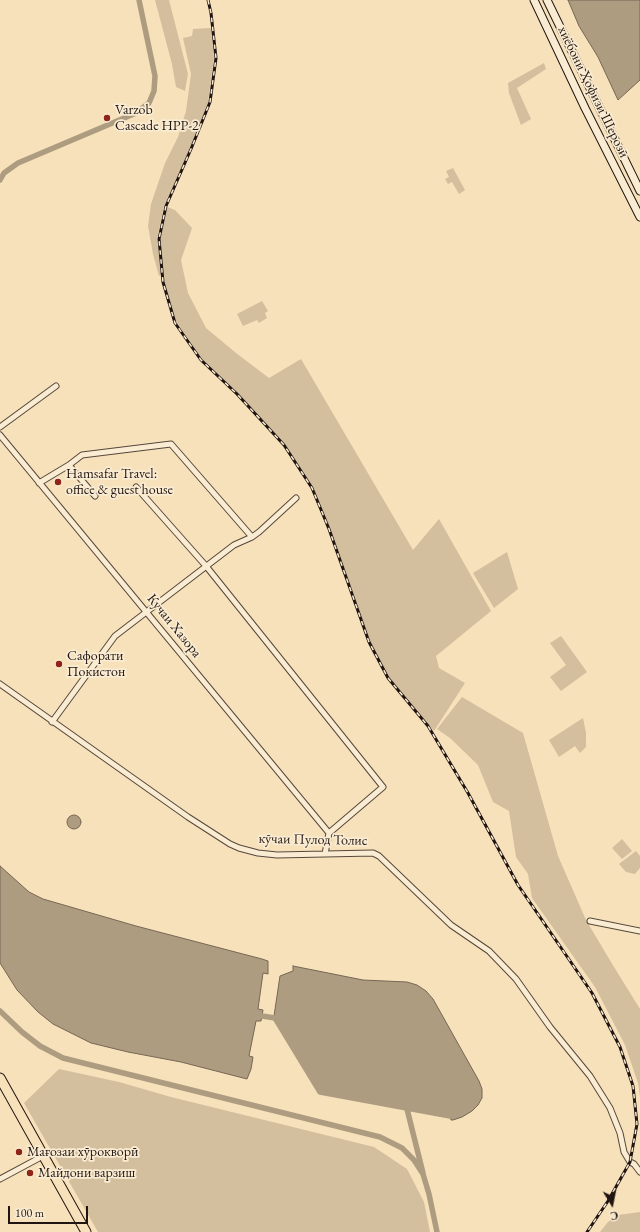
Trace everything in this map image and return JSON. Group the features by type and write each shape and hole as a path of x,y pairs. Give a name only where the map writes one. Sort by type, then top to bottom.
{"highway":[{"path":"0,1078 86,1232"}],"main road":[{"name":"хиёбони Ҳофизи Шерозӣ","path":"534,0 585,108 640,217"},
{"name":"хиёбони Ҳофизи Шерозӣ","path":"547,0 640,191"}],"street":[{"path":"0,427 56,386"},
{"name":"Кучаи Хазора","path":"0,435 329,833"},
{"path":"39,483 69,465 82,455 171,444 252,537"},
{"path":"69,465 95,496"},
{"path":"136,487 206,566 383,787 329,833 325,854"},
{"path":"52,722 115,636 234,545 252,537 263,529 296,498"},
{"name":"кӯчаи Пулод Толис","path":"0,684 188,817 230,844 258,853 373,853 379,856 451,924 489,951 508,971 550,1027 590,1076 610,1108 620,1133 624,1152 630,1162 634,1164 640,1172"},
{"path":"590,920 640,930"},
{"path":"0,1179 43,1156"}],"shaded area":[{"path":"155,0 169,0 188,74 185,91 176,87 172,64"},
{"path":"568,0 640,0 640,80 618,100 598,57 579,26"},
{"path":"211,28 214,58 208,102 190,148 164,206 157,239 161,274 159,276 148,226 151,204 165,163 178,137 186,111 191,74 183,38 192,36 193,29"},
{"path":"544,63 546,69 517,88 531,119 521,125 509,93 508,83"},
{"path":"453,168 465,190 459,194 452,182 448,184 445,179 449,177 446,171"},
{"path":"167,207 175,210 192,228 181,260 188,293 206,328 269,378 301,359 413,550 439,519 491,611 436,656 439,668 465,683 434,731 389,677 370,641 330,528 313,487 285,444 202,359 176,321 164,281 160,239"},
{"path":"262,301 268,311 265,313 267,318 259,323 257,320 243,326 237,314"},
{"path":"507,552 518,589 494,608 473,573"},
{"path":"561,636 587,672 561,691 550,677 566,665 550,643"},
{"path":"462,697 523,733 558,856 586,920 640,1009 640,1096 638,1083 625,1045 595,987 532,898 528,874 516,857 509,811 493,802 478,765 450,738 437,729"},
{"path":"583,718 586,733 586,747 580,753 575,746 559,757 549,740"},
{"path":"74,815 79,817 81,822 79,827 74,829 69,827 67,822 69,817"},
{"path":"622,839 632,851 622,859 612,848"},
{"path":"636,851 640,856 640,868 635,874 626,872 619,864"},
{"path":"0,866 29,892 43,899 136,926 268,961 268,974 263,973 258,1009 263,1010 261,1021 256,1021 249,1056 253,1057 251,1069 247,1079 181,1062 91,1043 53,1024 38,1012 17,990 0,963"},
{"path":"293,966 363,980 407,982 417,985 426,991 433,999 479,1081 482,1089 482,1098 478,1105 462,1117 451,1120 450,1115 320,1090 274,1016 280,976 293,971"},
{"path":"59,1069 119,1082 171,1097 374,1147 407,1169 424,1202 430,1232 98,1232 24,1103"},
{"path":"640,1212 640,1232 600,1232 608,1222 618,1215"}],"waterway":[{"path":"0,180 4,173 18,163 136,113 149,103 154,91 155,76 139,0"},
{"path":"0,1011 22,1032 40,1046 63,1058 380,1137 402,1148 414,1160 423,1174 437,1232"},
{"path":"262,1016 275,1018 320,1092 450,1116 457,1114"},
{"path":"407,1109 423,1173"}],"railway":[{"path":"208,0 216,58 210,102 166,206 159,239 163,282 175,323 201,360 237,394 284,445 312,488 329,529 369,642 388,678 428,726 468,793 518,885 592,993 620,1047 633,1086 637,1124 630,1162 608,1201 587,1232"}],"place":[{"name":"Varzob Cascade HPP-2","path":"107,118"},
{"name":"Hamsafar Travel: office & guest house","path":"58,482"},
{"name":"Сафорати Покистон","path":"59,664"},
{"name":"Мағозаи хӯрокворӣ","path":"19,1152"},
{"name":"Майдони варзиш","path":"30,1173"}]}
